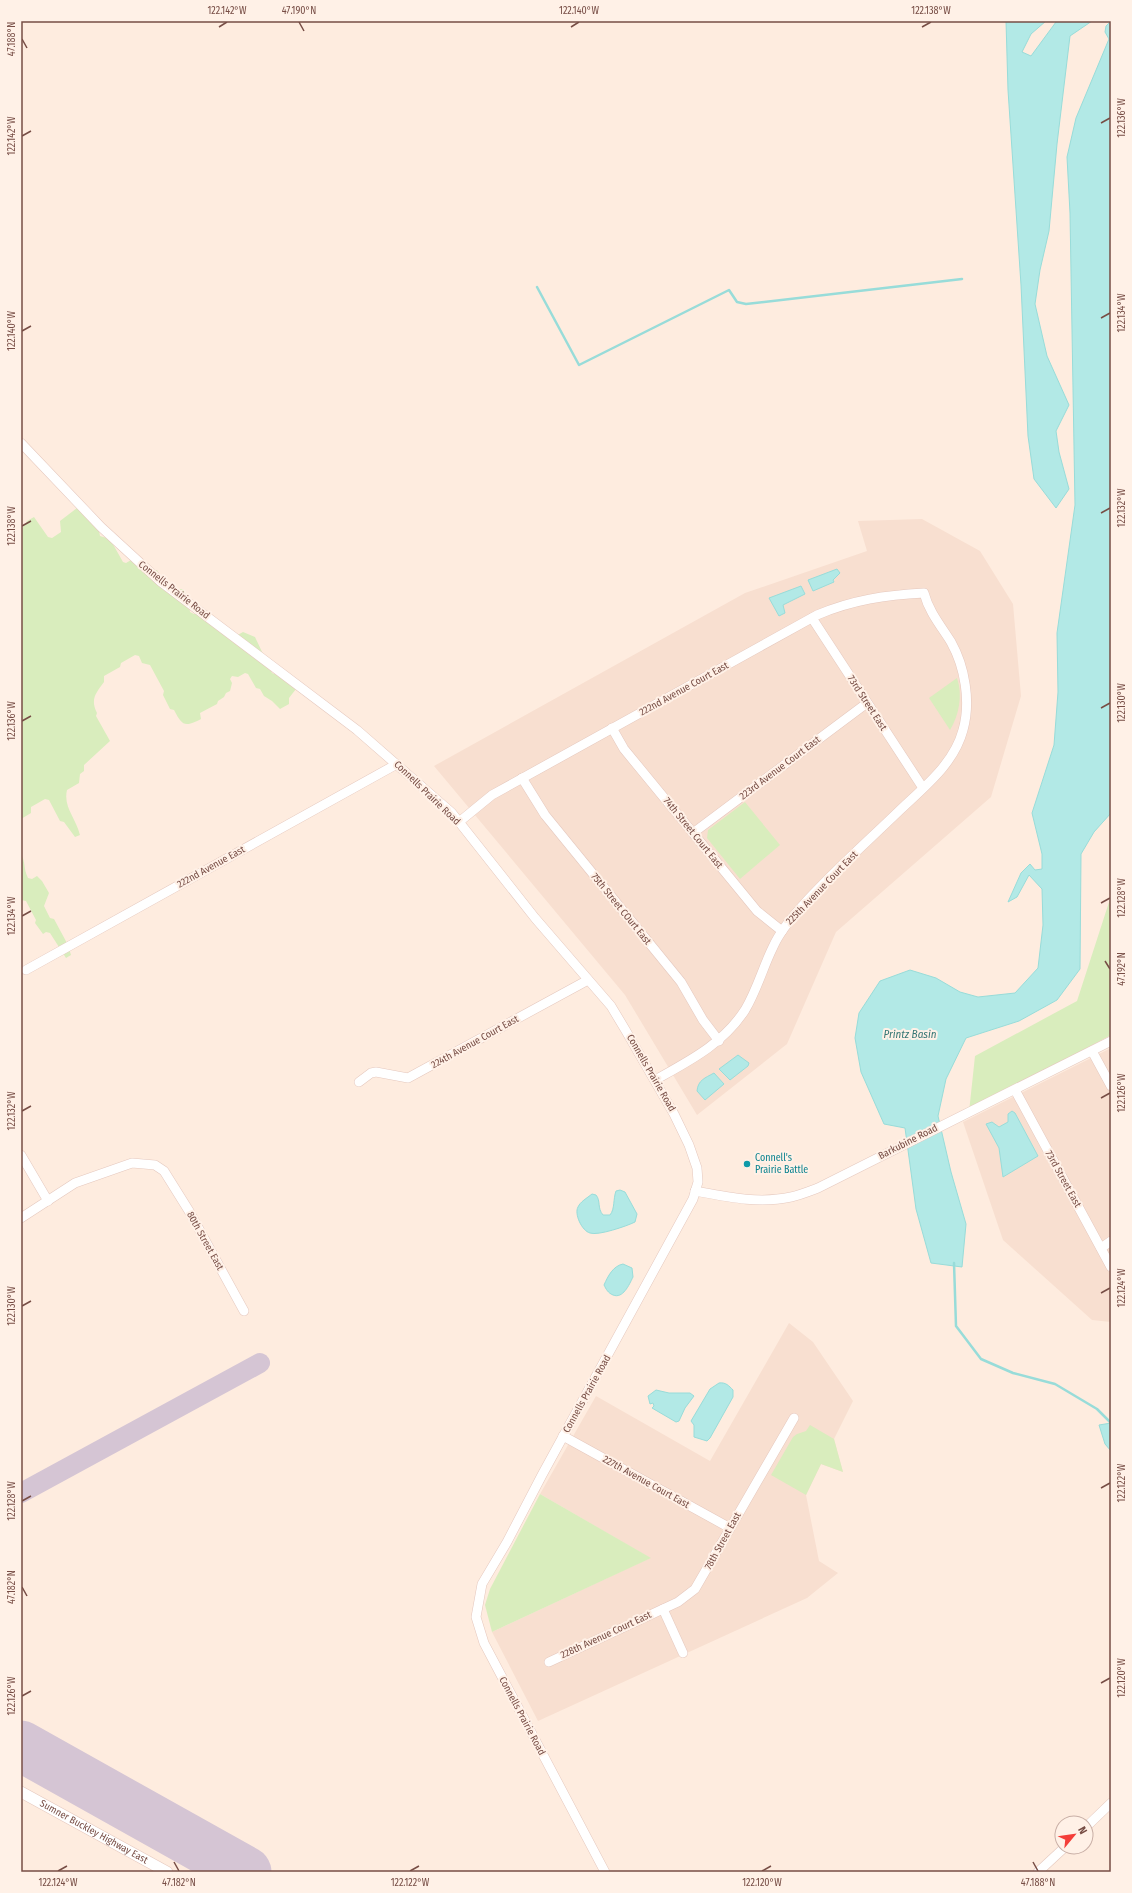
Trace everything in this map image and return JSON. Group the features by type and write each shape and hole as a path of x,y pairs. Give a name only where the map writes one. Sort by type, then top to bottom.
{"street":[{"name":"Connells Prairie Road","path":"21,443 101,527 155,577 357,730 448,810 544,929 611,1006 655,1080 689,1145 697,1168 698,1182 695,1191 680,1224 563,1436 507,1542 482,1584 476,1616 484,1643 606,1872"},
{"name":"222nd Avenue Court East","path":"459,822 492,795 812,618 836,607 858,601 882,596 924,593"},
{"name":"225th Avenue Court East","path":"655,1080 719,1041 744,1010 753,994 773,945 782,930 817,891 936,776 949,759 959,742 963,730 966,694 960,665 950,642 930,610 924,593"},
{"name":"73rd Street East","path":"812,618 923,788"},
{"name":"223rd Avenue Court East","path":"693,833 867,703"},
{"name":"74th Street Court East","path":"612,728 624,749 757,911 782,930"},
{"name":"222nd Avenue East","path":"26,970 397,764"},
{"name":"75th Street COurt East","path":"522,778 545,815 681,982 703,1020 719,1041"},
{"name":"224th Avenue Court East","path":"359,1082 371,1073 376,1072 408,1078 588,980"},
{"name":"Barkubine Road","path":"695,1191 734,1198 764,1200 792,1197 818,1188 895,1148 1015,1090 1111,1041"},
{"path":"1092,1051 1111,1086"},
{"name":"73rd Street East","path":"1015,1090 1111,1267"},
{"path":"21,1155 48,1201 21,1218"},
{"name":"80th Street East","path":"48,1201 75,1183 123,1165 132,1163 155,1165 164,1171 189,1210 244,1311"},
{"path":"1101,1248 1111,1241"},
{"name":"78th Street East","path":"663,1609 678,1602 695,1589 794,1418"},
{"name":"227th Avenue Court East","path":"563,1436 730,1528"},
{"path":"663,1609 682,1653"},
{"name":"228th Avenue Court East","path":"549,1662 663,1609"},
{"name":"Sumner Buckley Highway East","path":"21,1792 167,1872"},
{"path":"1094,1819 1111,1803"},
{"path":"1038,1872 1056,1855"}],"shaded area":[{"path":"922,519 980,551 1013,604 1021,696 991,797 836,932 787,1044 697,1115 625,995 434,766 745,593 867,551 858,521"},
{"path":"1111,1048 1111,1322 1092,1320 1003,1240 963,1122"},
{"path":"789,1323 813,1342 853,1401 834,1439 843,1472 821,1464 806,1495 819,1561 838,1573 807,1598 538,1721 492,1632 650,1558 540,1494 596,1396 710,1461"}],"green space":[{"path":"77,508 95,524 100,536 110,539 123,562 126,563 131,560 138,567 147,570 157,570 168,589 183,589 188,598 190,612 194,614 211,613 215,620 234,637 243,632 255,637 272,673 283,677 296,689 289,698 289,704 280,709 264,696 260,689 256,688 248,674 245,673 238,677 232,676 230,679 232,683 230,691 218,701 217,704 200,713 201,719 191,724 184,724 174,710 170,709 163,695 164,691 150,665 142,663 139,656 135,655 121,663 120,667 104,676 104,682 96,693 94,700 97,713 96,716 110,741 84,765 84,771 80,774 79,783 67,790 66,796 68,807 80,835 75,837 64,822 60,821 49,800 45,799 31,807 31,813 21,819 21,530 27,521 34,517 48,537 52,538 61,532 60,521"},
{"path":"957,678 960,698 956,718 950,730 929,698"},
{"path":"745,802 780,845 740,879 707,838 708,830"},
{"path":"21,854 28,878 32,879 37,876 42,881 49,893 44,906 50,918 54,919 68,945 71,955 66,958 50,933 46,932 43,934 35,923 36,920 26,901 21,900"},
{"path":"1111,896 1111,1035 969,1112 975,1056 1077,1001"},
{"path":"810,1425 834,1439 843,1472 821,1464 806,1495 771,1475 793,1437 806,1431"},
{"path":"540,1494 651,1558 492,1632 485,1605 490,1589"}],"water":[{"path":"1006,21 1046,21 1031,34 1022,52 1031,56 1056,22 1092,21 1070,36 1057,144 1049,231 1040,270 1035,304 1047,356 1069,405 1056,431 1059,452 1069,489 1056,508 1034,479 1028,436 1021,285 1008,90"},
{"name":"Printz Basin","path":"1111,21 1111,813 1094,832 1081,854 1080,969 1057,1000 1019,1021 966,1038 946,1079 938,1116 951,1172 966,1224 962,1267 931,1263 916,1209 905,1128 884,1124 861,1072 855,1038 859,1013 880,981 910,970 936,978 960,992 978,997 1015,993 1038,968 1043,925 1042,889 1029,875 1017,897 1008,902 1021,873 1030,864 1035,870 1042,869 1042,854 1032,813 1054,745 1058,692 1057,633 1075,505 1070,213 1067,157 1076,118 1109,39 1105,32 1106,26"},
{"path":"837,569 840,573 833,580 834,582 813,591 808,580"},
{"path":"801,586 805,594 783,605 785,613 779,616 769,598"},
{"path":"738,1055 749,1063 748,1066 730,1080 719,1069"},
{"path":"714,1073 724,1084 705,1100 697,1091 699,1084 702,1080"},
{"path":"1012,1111 1015,1113 1038,1156 1003,1177 999,1148 986,1124 992,1122 999,1127 1008,1122 1008,1114"},
{"path":"620,1190 625,1192 637,1214 635,1222 606,1232 594,1234 587,1232 582,1226 577,1214 580,1203 592,1194 596,1195 603,1215 610,1215 613,1210 616,1191"},
{"path":"623,1264 632,1268 633,1277 623,1293 617,1296 613,1295 608,1292 604,1285 614,1269"},
{"path":"719,1383 725,1384 733,1390 733,1397 710,1438 707,1441 694,1437 694,1425 691,1421 710,1389"},
{"path":"656,1390 669,1393 690,1393 694,1396 685,1408 679,1421 676,1422 652,1408 654,1406 653,1403 650,1404 648,1396"},
{"path":"1111,1423 1111,1451 1105,1444 1099,1425"}],"waterway":[{"path":"537,287 579,365 729,290 737,302 746,304 962,279"},
{"path":"954,1263 956,1326 981,1359 1013,1373 1055,1384 1097,1409 1111,1423"}],"taxiway":[{"path":"21,1493 260,1363"}],"runway":[{"path":"21,1746 246,1872"}],"place":[{"name":"Connell's Prairie Battle","path":"747,1164"}]}
